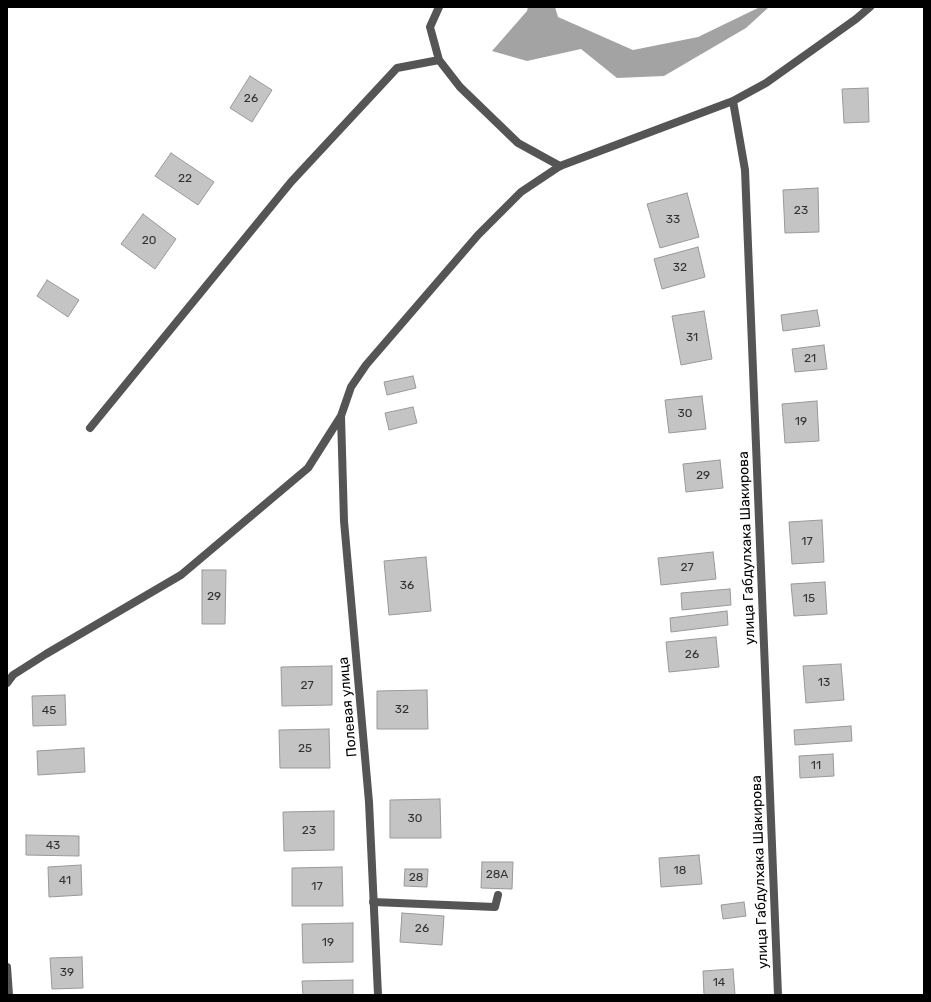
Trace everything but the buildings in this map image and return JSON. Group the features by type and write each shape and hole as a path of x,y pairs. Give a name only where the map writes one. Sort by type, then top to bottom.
{"street":[{"path":"439,7 430,27 439,60 460,87 518,143 560,166"},
{"path":"7,683 13,675 46,654 181,574 308,468 342,416 351,387 366,365 478,235 520,192 560,166 733,101 766,83 870,7"},
{"path":"90,428 291,182 397,68 439,60"},
{"name":"улица Габдулхака Шакирова","path":"733,101 745,170 778,995"},
{"name":"Полевая улица","path":"342,416 344,520 369,802 378,995"},
{"path":"373,902 495,907 498,895"},
{"path":"7,967 9,995"}],"shaded area":[{"path":"528,7 555,7 558,17 633,50 698,37 760,7 769,7 746,28 664,76 617,78 581,49 527,61 492,51 527,11"}]}
